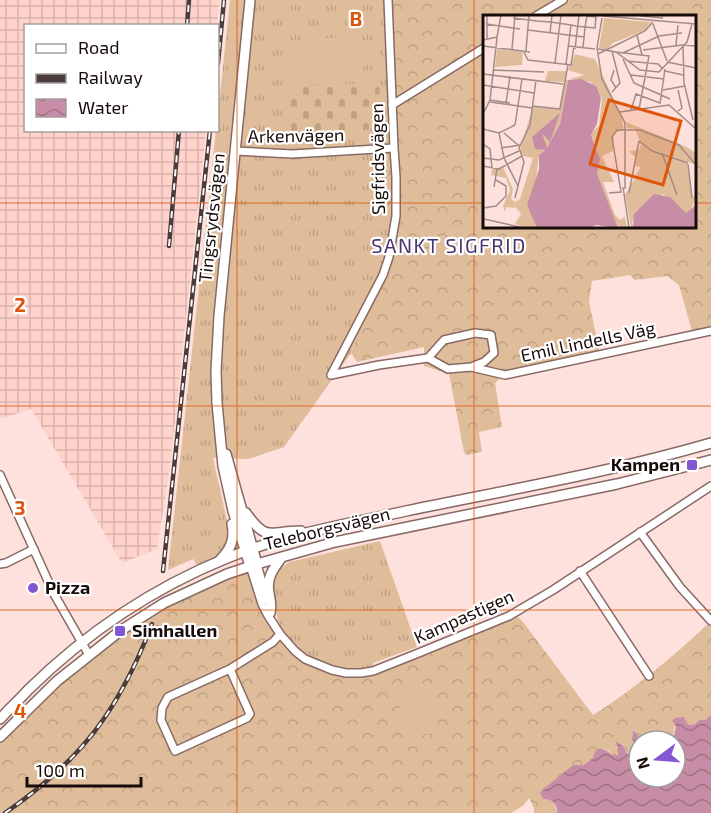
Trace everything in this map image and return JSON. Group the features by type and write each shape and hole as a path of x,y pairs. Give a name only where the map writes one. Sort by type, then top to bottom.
{"main road":[{"name":"Tingsrydsvägen","path":"249,550 231,501 223,466 217,403 217,343 250,0"},
{"name":"Tingsrydsvägen","path":"220,440 230,465 253,565"},
{"name":"Teleborgsvägen","path":"0,719 81,642 142,601 218,562 315,530 611,468 711,443"},
{"name":"Teleborgsvägen","path":"0,737 57,681 120,631 164,603 227,574 283,556 357,537 617,484 711,460"},
{"path":"218,562 226,554 233,541 231,501"},
{"path":"241,507 257,527 268,534 315,530"},
{"path":"272,618 268,579 283,556"}],"street":[{"name":"Sigfridsvägen","path":"388,0 396,216 383,275 331,375 428,358"},
{"path":"538,15 563,0"},
{"path":"392,105 483,49"},
{"name":"Arkenvägen","path":"235,151 292,154 394,148"},
{"name":"Emil Lindells Väg","path":"471,367 505,375 711,331"},
{"name":"Emil Lindells Väg","path":"476,333 490,335 494,353 484,362 471,367 448,369 428,358 444,340 476,333"},
{"path":"0,475 54,594 89,655"},
{"name":"Kampastigen","path":"253,565 280,634 300,655 318,665 346,674 361,673 373,671 509,616 710,489"},
{"path":"640,532 680,587 711,621"},
{"path":"0,564 34,549"},
{"path":"580,572 649,676"},
{"path":"230,669 250,714 247,718 175,751 161,720 162,708 168,698 230,669 273,642 280,634"}],"shaded area":[{"path":"0,0 220,0 217,24 24,24 24,132 206,132 170,467 157,549 122,563 31,409 0,419"}],"green space":[{"path":"230,0 388,0 396,177 389,257 369,301 351,353 284,447 248,459 213,458 229,530 230,546 225,554 198,567 193,559 168,570 216,132 219,132 219,104"},
{"path":"388,0 711,0 711,327 692,331 679,285 667,276 635,280 630,275 592,281 589,302 600,353 505,373 495,383 502,427 479,432 482,452 466,455 449,374 424,366 424,347 357,362 351,353 369,301 383,275 396,216"},
{"path":"361,36 364,81 290,86 286,41"},
{"path":"379,82 381,128 290,134 287,88"},
{"path":"380,541 417,647 373,663 373,667 346,670 330,668 300,650 287,637 278,621 272,581 277,571 289,562"},
{"path":"257,564 270,613 287,643 318,665 361,673 514,613 593,715 654,671 711,621 711,715 705,720 699,720 690,725 682,718 675,718 674,729 627,729 627,752 623,746 615,742 618,756 611,755 605,749 595,752 594,758 540,792 554,803 557,813 534,813 529,798 524,805 511,813 0,813 0,737 57,681 164,603"},
{"path":"429,683 435,733 403,737 398,686"}],"water":[{"path":"711,715 711,813 557,813 553,802 543,799 540,792 573,765 583,765 593,758 598,749 618,756 615,741 623,746 627,753 627,789 687,789 687,729 676,729 672,720 684,717 686,723 690,725 699,720 705,720"}],"railway":[{"path":"187,24 189,0"},
{"path":"219,52 224,0"},
{"path":"169,246 179,132"},
{"path":"163,571 210,132"},
{"path":"5,813 56,773 95,731 126,682 152,624"}],"place":[{"name":"Kampen","path":"692,465"},
{"name":"Pizza","path":"33,588"},
{"name":"Simhallen","path":"120,631"}],"district":[{"name":"SANKT SIGFRID","path":"449,246"}]}
